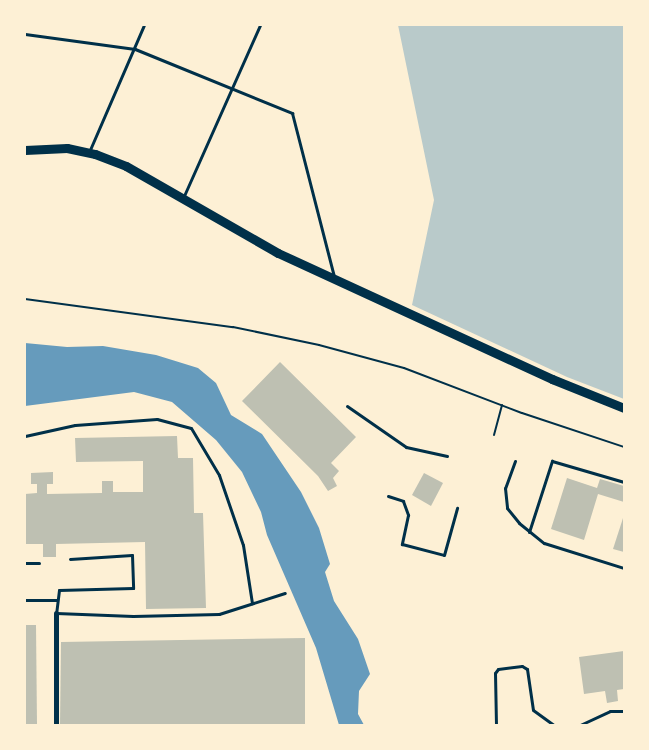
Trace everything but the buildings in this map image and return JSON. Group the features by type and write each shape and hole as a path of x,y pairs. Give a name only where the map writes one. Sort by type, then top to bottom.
{"main road":[{"path":"25,150 67,148 89,153 126,166 278,253 552,380 624,408"}],"street":[{"path":"56,613 56,725"}],"lane":[{"path":"89,153 144,25"},
{"path":"183,199 215,131 231,87 260,25"},
{"path":"25,34 135,49 292,113 335,280"},
{"path":"347,406 406,447 447,456"},
{"path":"25,436 75,425 157,419 191,428 219,475 243,545 252,603"},
{"path":"515,461 506,488 507,508 529,532 544,544 624,568"},
{"path":"529,532 552,461 624,482"},
{"path":"388,496 403,501 408,515 402,544 444,555 457,508"},
{"path":"70,559 132,555 133,588 59,590 56,613 133,616 219,614 285,593"},
{"path":"25,563 39,563"},
{"path":"25,600 57,600"},
{"path":"496,725 495,674 498,669 522,666 527,669 533,710 554,725"},
{"path":"580,725 610,711 624,711"}],"path":[{"path":"25,298 233,327 319,345 404,368 502,405 624,447"},
{"path":"494,435 502,405"}],"shaded area":[{"path":"398,25 624,25 624,399 567,377 412,305 434,200"}],"water":[{"path":"25,343 67,347 103,346 156,355 198,368 216,383 231,415 262,434 301,492 319,528 330,564 325,572 334,601 358,639 370,674 359,691 358,714 364,725 339,725 316,648 267,535 261,512 242,472 216,440 172,402 134,392 25,406"}]}
